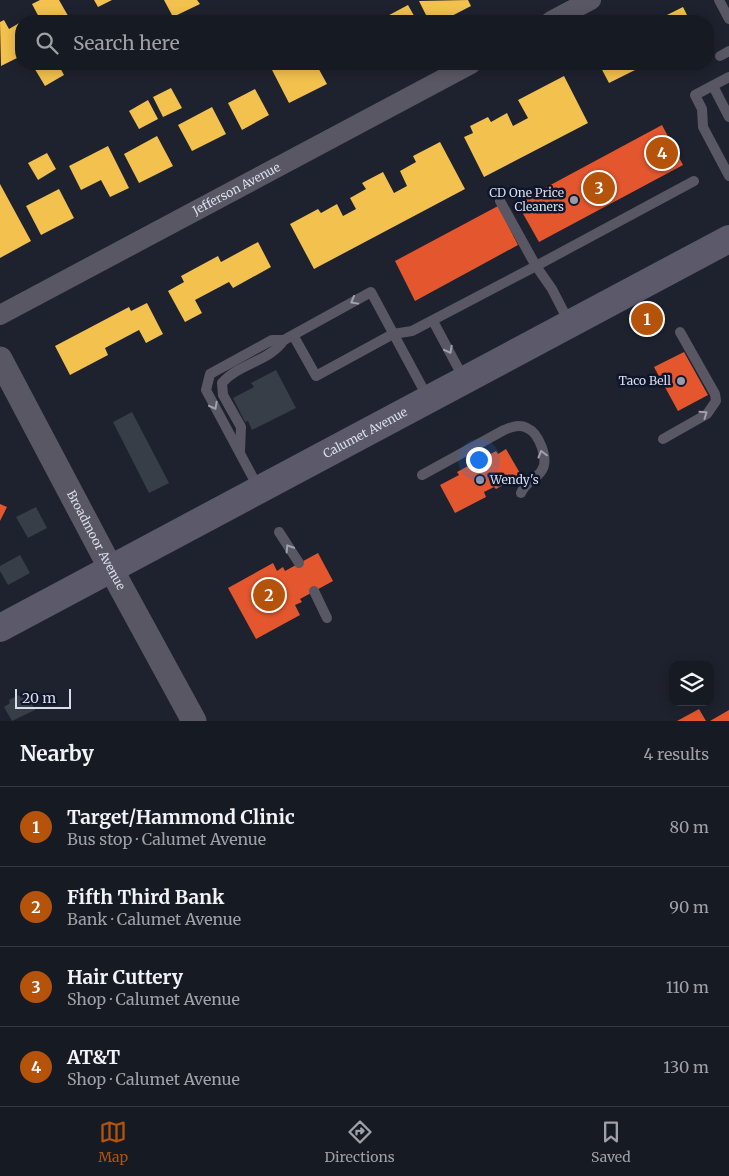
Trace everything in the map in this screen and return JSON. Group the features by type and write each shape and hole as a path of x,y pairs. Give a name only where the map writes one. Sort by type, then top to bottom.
{"main road":[{"name":"Calumet Avenue","path":"0,628 729,239"}],"street":[{"path":"562,15 590,0"},
{"name":"Jefferson Avenue","path":"0,315 460,70"},
{"name":"Broadmoor Avenue","path":"0,359 110,569 194,721"}],"lane":[{"path":"719,0 729,19"},
{"path":"729,77 695,95 702,109 703,127 725,159 729,176"},
{"path":"713,86 729,117"},
{"path":"288,337 316,376 393,334 412,331 694,181"},
{"path":"500,201 536,266 552,289 570,324"},
{"path":"259,490 206,390 210,374 272,340 288,337 371,292 429,399"},
{"path":"433,320 465,380"},
{"path":"662,439 707,414 716,401 680,332"},
{"path":"240,453 241,427 224,395 222,384 229,376 277,350 288,337"},
{"path":"422,476 504,430 518,426 529,428 537,438 545,461 542,471 524,485 521,493"},
{"path":"279,532 298,563"},
{"path":"314,591 327,618"}],"building: Homes":[{"path":"40,0 59,0 68,15 38,15 32,4"},
{"path":"94,0 112,0 98,7"},
{"path":"164,0 197,0 200,4 177,15 172,15"},
{"path":"468,0 471,6 454,15 426,15 419,1"},
{"path":"408,5 414,15 389,15"},
{"path":"683,7 687,15 667,15"},
{"path":"4,20 9,29 15,26 15,59 1,66 0,22"},
{"path":"35,70 61,70 64,75 45,86"},
{"path":"272,70 319,70 327,84 289,103"},
{"path":"602,70 635,70 609,83"},
{"path":"564,76 588,123 484,177 464,137 473,133 470,126 488,117 491,122 507,113 513,126 528,118 518,100"},
{"path":"171,88 182,108 163,117 153,97"},
{"path":"255,89 269,115 242,130 228,103"},
{"path":"148,100 158,119 139,129 129,111"},
{"path":"212,107 226,134 192,151 178,125"},
{"path":"157,136 173,166 139,183 124,154"},
{"path":"440,142 465,189 314,269 290,224 318,209 321,213 337,204 343,216 356,209 350,198 366,189 362,183 383,172 394,193 407,186 400,171 416,162 413,156"},
{"path":"108,146 129,188 110,197 101,180 81,190 69,166"},
{"path":"47,153 56,169 38,180 28,163"},
{"path":"0,184 31,241 0,258"},
{"path":"59,189 74,218 41,235 26,206"},
{"path":"258,242 271,267 233,288 229,282 195,300 202,313 185,322 168,291 184,282 181,276 218,256 221,262"},
{"path":"147,303 163,334 146,343 139,330 105,348 108,355 70,375 55,346 129,307 131,311"}],"building: Shops":[{"path":"662,125 683,165 539,242 517,203"},
{"path":"498,206 518,245 415,301 395,261"},
{"name":"Taco Bell","path":"684,352 708,395 678,411 654,367"},
{"name":"Wendy's","path":"506,449 521,475 496,489 494,487 484,492 486,497 455,513 440,485 459,475 457,472 496,451 498,454"},
{"path":"0,504 7,507 0,521"},
{"path":"318,553 333,581 300,599 302,602 295,605 300,615 256,639 228,588 273,563 277,571 283,567 285,571"},
{"path":"699,709 706,721 677,721"},
{"path":"729,710 729,721 710,721"}],"building: Other":[{"path":"276,370 296,408 252,430 248,421 245,422 233,398 254,387 251,383"},
{"path":"132,412 169,483 149,493 113,422"},
{"path":"36,507 47,528 28,538 16,517"},
{"path":"20,555 30,573 8,585 0,571 0,566"},
{"path":"19,695 21,698 27,695 35,710 12,721 4,707 10,703 9,700"}],"place":[{"name":"AT&T","path":"662,153"},
{"name":"Hair Cuttery","path":"599,188"},
{"name":"CD One Price Cleaners","path":"574,200"},
{"name":"Target/Hammond Clinic","path":"647,319"},
{"name":"Taco Bell","path":"681,381"},
{"name":"Wendy's","path":"480,480"},
{"name":"Fifth Third Bank","path":"269,595"}]}
